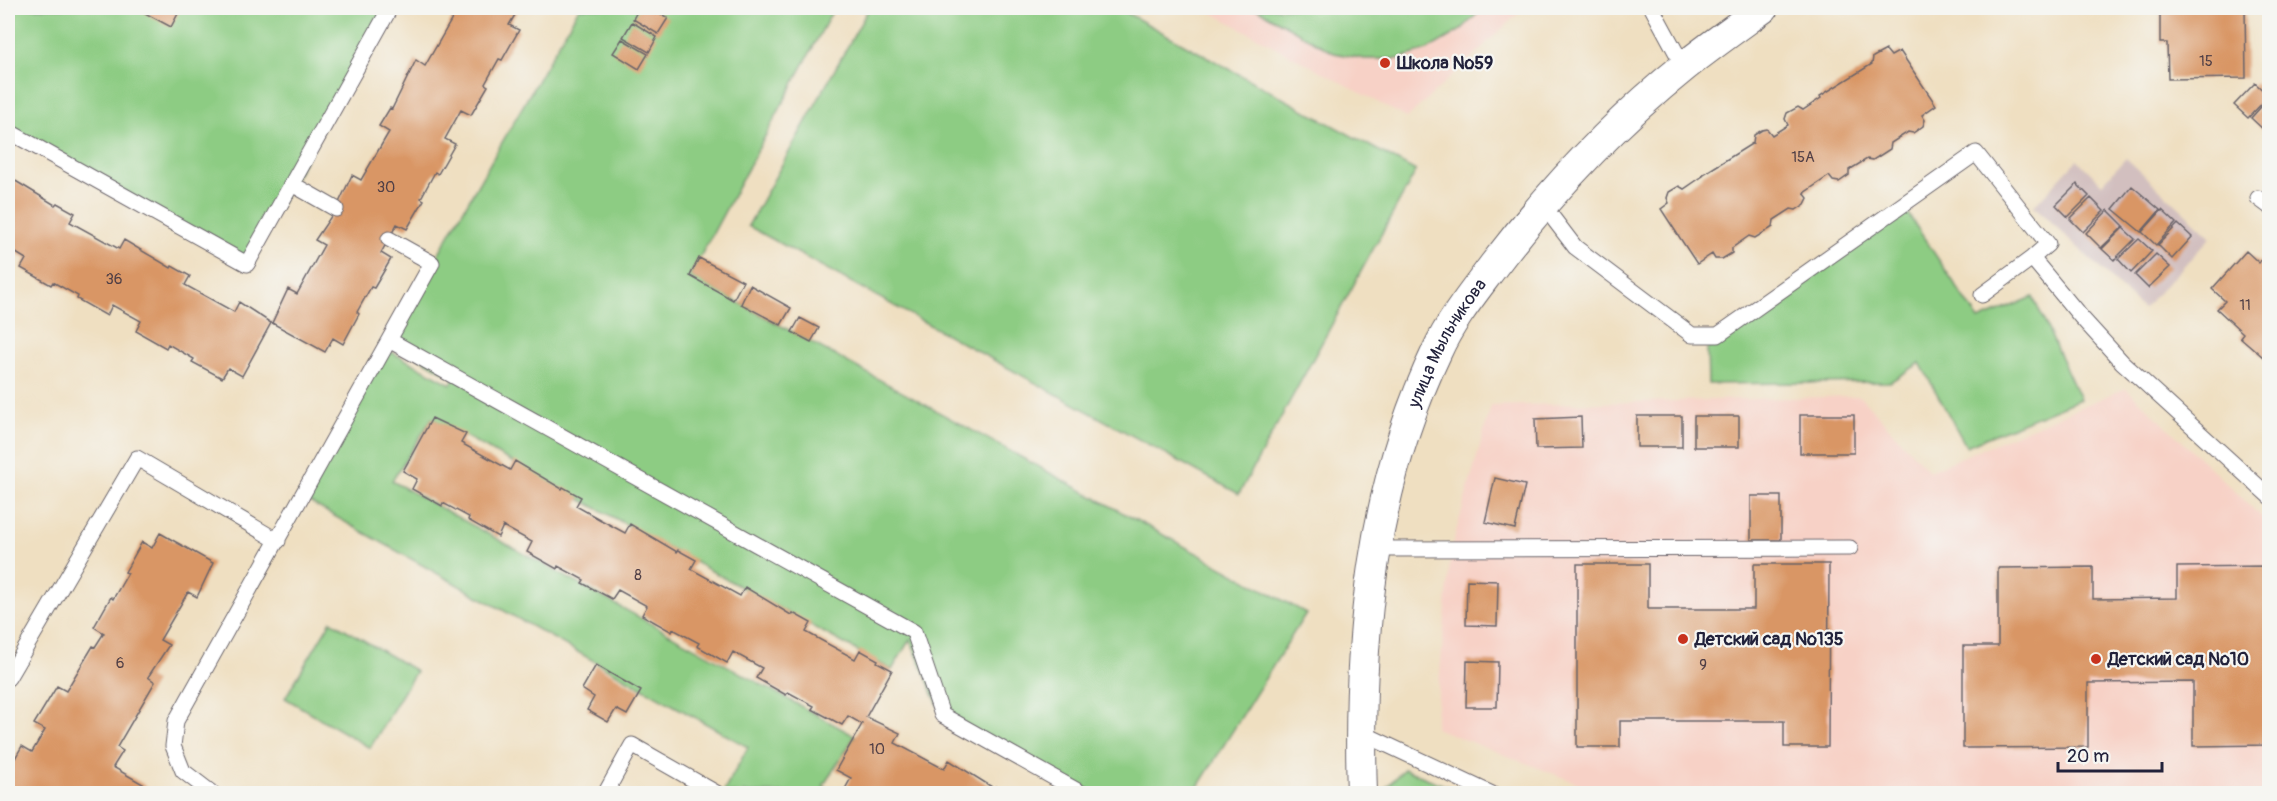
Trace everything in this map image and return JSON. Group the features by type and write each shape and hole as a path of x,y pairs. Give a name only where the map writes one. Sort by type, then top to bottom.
{"street":[{"name":"улица Мыльникова","path":"1362,794 1360,732 1365,636 1375,549 1386,492 1405,425 1438,348 1472,294 1514,239 1594,151 1639,106 1684,67 1763,8"}],"lane":[{"path":"8,131 247,264 390,8"},
{"path":"1652,8 1684,67"},
{"path":"1543,205 1575,247 1692,335 1718,335 1976,153 2048,244 1982,295"},
{"path":"292,184 336,209"},
{"path":"213,794 183,771 173,746 177,721 432,263 389,239"},
{"path":"2032,258 2122,362 2270,497"},
{"path":"389,340 914,632 942,715 1083,794"},
{"path":"9,674 137,458 278,541"},
{"path":"1375,549 1850,548"},
{"path":"1360,732 1492,794"},
{"path":"605,794 632,746 718,794"}],"shaded area":[{"name":"Школа №59","path":"1203,8 1524,8 1407,118"},
{"path":"2126,158 2211,237 2143,309 2034,206 2077,160 2102,184"},
{"path":"2126,388 2269,524 2269,793 1603,793 1435,728 1451,550 1491,406 1860,396 1929,471"}],"green space":[{"path":"8,8 390,8 247,264 8,131"},
{"path":"579,8 834,8 690,276 1306,613 1194,793 1083,793 942,715 910,639 892,670 432,418 392,481 855,736 823,786 836,793 723,793 748,747 302,498 384,348 451,384 454,378 389,340"},
{"path":"869,8 1118,8 1416,171 1239,494 748,226"},
{"path":"1255,8 1483,8 1461,30 1427,50 1398,59 1365,59 1334,53"},
{"path":"1906,211 1979,320 2033,297 2080,399 1966,446 1920,363 1890,382 1708,384 1707,349"},
{"path":"331,621 416,671 370,748 285,698"},
{"path":"1404,769 1463,793 1381,793"}],"building":[{"path":"145,8 181,8 171,27 143,12"},
{"path":"446,8 519,8 509,25 519,30 502,60 499,59 485,84 488,86 471,115 461,110 445,139 455,144 438,174 435,172 421,198 424,200 407,229 397,224 381,253 391,259 374,288 371,287 343,344 333,338 325,352 272,323 288,289 297,294 324,245 315,240 336,209 352,175 361,180 389,132 379,126 390,108 392,109 416,60 425,66 453,17 444,12"},
{"path":"639,8 651,8 668,18 658,34 633,19"},
{"path":"2160,8 2245,8 2246,78 2168,79 2167,43 2160,43"},
{"path":"632,22 657,37 649,52 623,37"},
{"path":"622,39 648,54 639,69 613,53"},
{"path":"1886,50 1891,56 1900,51 1936,105 1922,115 1925,120 1923,126 1891,143 1890,149 1873,160 1867,159 1849,170 1849,175 1839,182 1833,181 1829,176 1804,193 1808,198 1805,204 1796,210 1791,209 1774,220 1773,227 1755,238 1749,236 1732,248 1732,253 1722,259 1715,259 1712,254 1697,264 1661,209 1669,203 1667,198 1669,192 1679,186 1684,189 1753,143 1754,135 1762,130 1767,129 1772,135 1788,125 1785,119 1787,113 1798,107 1803,110 1821,98 1820,96 1872,64 1873,57"},
{"path":"2255,83 2269,96 2248,118 2234,105"},
{"path":"2270,97 2270,126 2265,131 2251,118"},
{"path":"9,177 55,205 57,203 75,213 70,222 119,249 124,240 171,268 172,266 190,276 185,285 234,312 239,302 271,323 242,376 228,368 222,378 192,362 194,359 168,344 166,348 136,331 141,321 112,305 107,316 53,282 51,285 21,268 26,259 8,248"},
{"path":"2077,184 2089,196 2068,217 2056,205"},
{"path":"2132,186 2160,210 2141,232 2113,209"},
{"path":"2091,198 2104,211 2083,232 2070,219"},
{"path":"2108,210 2124,226 2101,248 2086,233"},
{"path":"2162,210 2176,223 2156,245 2142,232"},
{"path":"2178,224 2192,237 2172,259 2158,245"},
{"path":"2123,228 2135,239 2114,260 2102,249"},
{"path":"2139,239 2152,251 2131,273 2118,259"},
{"path":"2246,251 2259,263 2265,255 2270,259 2270,363 2240,337 2243,333 2217,309 2225,301 2212,289"},
{"path":"2156,254 2170,267 2148,288 2135,275"},
{"path":"699,258 743,281 733,300 690,276"},
{"path":"750,285 791,308 781,325 741,304"},
{"path":"800,318 819,328 811,342 792,332"},
{"path":"1800,415 1854,415 1854,453 1800,453"},
{"path":"1637,416 1682,416 1682,447 1637,447"},
{"path":"1694,416 1739,416 1739,447 1694,447"},
{"path":"1581,417 1582,448 1536,449 1535,419"},
{"path":"432,418 466,434 461,443 510,470 515,461 562,489 563,487 581,497 576,506 625,533 630,524 677,552 678,550 696,560 691,569 740,596 745,587 791,615 793,613 811,623 806,632 855,659 860,650 878,660 877,662 892,670 866,717 900,733 895,743 944,769 949,760 995,789 996,786 1010,794 854,794 845,789 851,778 836,770 862,724 848,716 842,725 812,709 814,706 788,692 786,695 756,678 762,668 733,652 727,663 697,646 699,643 673,629 672,632 642,615 647,606 618,590 612,599 582,583 584,580 558,566 557,569 527,552 532,542 503,526 498,537 468,520 469,517 443,503 442,506 412,489 417,479 403,471"},
{"path":"1495,478 1525,485 1515,529 1485,522"},
{"path":"1751,496 1781,496 1781,540 1751,540"},
{"path":"160,533 213,563 197,597 188,592 160,640 169,645 148,677 155,682 117,747 123,751 113,767 148,787 144,794 22,794 8,785 8,771 22,746 32,752 45,730 34,724 57,686 66,691 93,646 95,647 104,633 94,627 128,573 125,572 142,542 152,548"},
{"path":"1577,564 1648,564 1648,609 1754,609 1754,564 1829,564 1828,747 1784,747 1784,721 1620,721 1620,747 1577,747"},
{"path":"2270,566 2270,745 2193,746 2193,682 2088,683 2088,747 1963,748 1963,646 1998,646 1998,568 2093,567 2093,599 2177,598 2177,567"},
{"path":"1467,580 1498,581 1497,626 1466,625"},
{"path":"1467,661 1498,662 1497,707 1466,707"},
{"path":"596,665 641,691 627,715 616,709 608,722 587,710 594,697 582,689"}],"place":[{"name":"Школа №59","path":"1385,63"},
{"name":"Детский сад №135","path":"1683,639"},
{"name":"Детский сад №10","path":"2096,659"}]}
